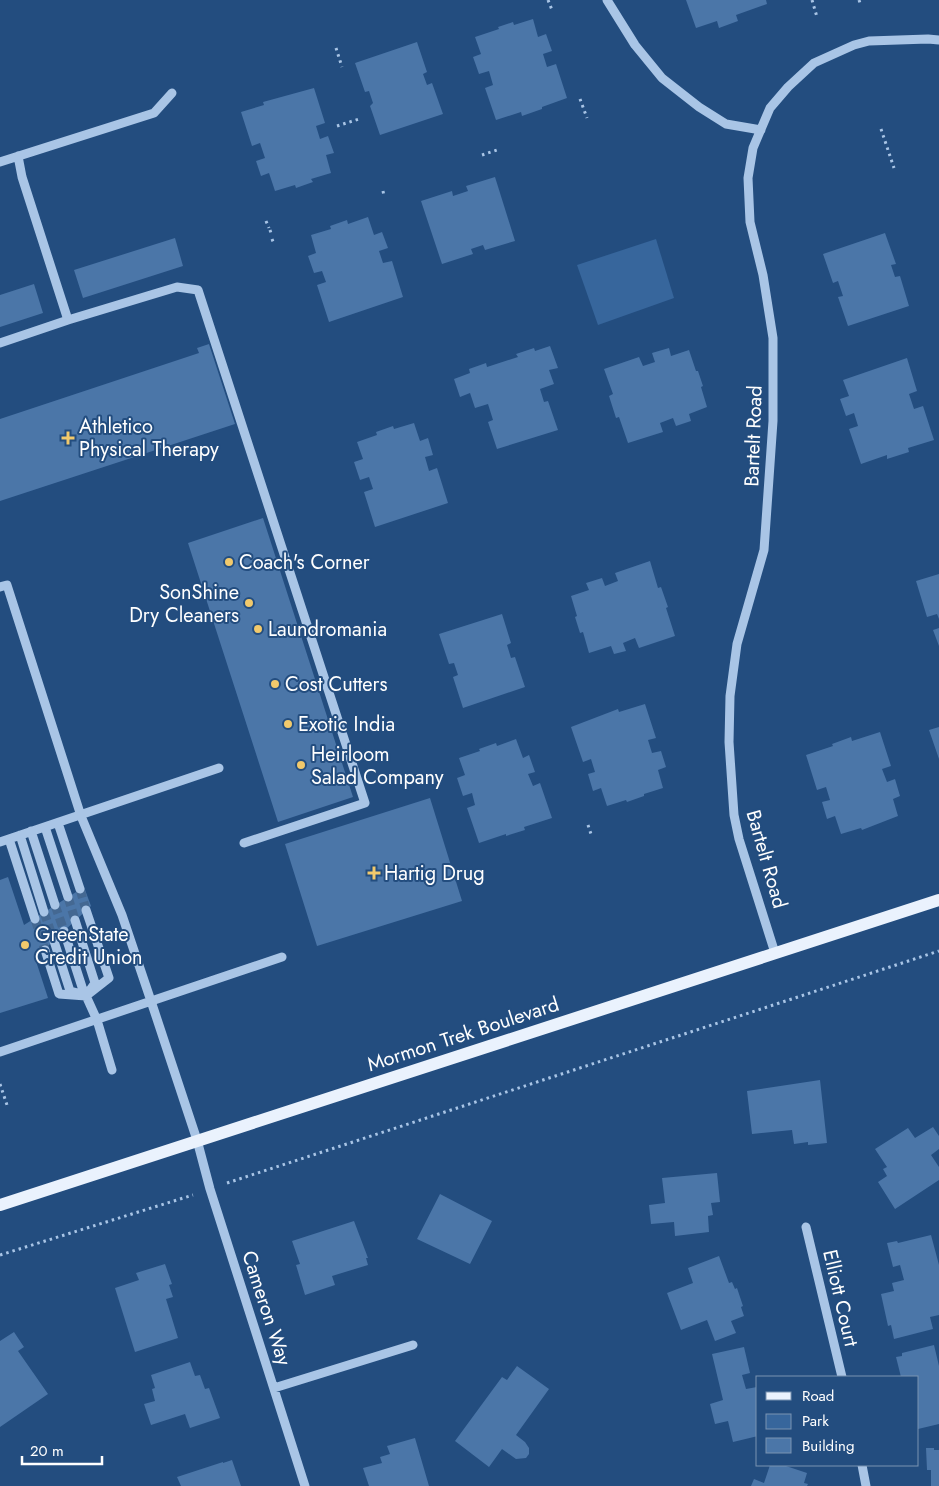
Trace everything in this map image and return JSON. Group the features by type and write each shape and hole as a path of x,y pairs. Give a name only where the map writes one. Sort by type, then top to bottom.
{"main road":[{"name":"Mormon Trek Boulevard","path":"0,1205 939,900"}],"street":[{"path":"607,0 635,45 662,78 699,107 726,124 761,130"},
{"name":"Bartelt Road","path":"775,953 749,872 736,823 728,742 730,696 737,644 764,550 774,421 772,338 763,276 750,222 748,178 754,148 770,108 788,87 814,63 854,45 869,41 928,38 939,40"},
{"path":"0,162 154,113 172,93"},
{"path":"18,156 22,177 68,320"},
{"path":"0,343 177,287 198,290 365,803 244,843"},
{"name":"Cameron Way","path":"0,587 7,584 81,816 122,915 197,1140 210,1189 306,1486"},
{"path":"35,919 4,840 81,816 219,768"},
{"path":"58,823 80,889"},
{"path":"45,827 68,897"},
{"path":"31,831 55,905"},
{"path":"20,836 44,912"},
{"path":"44,950 59,994 86,996 109,978 86,910"},
{"path":"75,920 95,983 86,996"},
{"path":"64,931 86,996 97,1020 112,1070"},
{"path":"54,941 70,991 86,996"},
{"path":"0,1052 282,957"},
{"name":"Elliott Court","path":"806,1227 842,1376"},
{"path":"274,1388 413,1344"},
{"path":"862,1466 866,1486"}],"path":[{"path":"548,0 552,10"},
{"path":"812,0 818,17"},
{"path":"336,48 342,67"},
{"path":"580,99 587,118"},
{"path":"337,126 359,119"},
{"path":"881,129 894,168"},
{"path":"482,155 497,150"},
{"path":"383,191 384,196"},
{"path":"266,221 274,244"},
{"path":"588,825 590,834"},
{"path":"0,1255 210,1189 939,951"},
{"path":"0,1084 7,1105"}],"green space":[{"path":"656,239 674,298 598,325 577,265"}],"building":[{"path":"686,0 766,0 767,4 736,15 738,21 719,28 717,21 696,28"},
{"path":"533,19 538,37 546,34 552,51 543,54 547,67 556,64 567,98 522,116 521,112 496,120 485,88 493,85 489,71 479,74 473,57 481,54 475,37 513,22 514,25"},
{"path":"417,42 427,72 423,74 427,85 432,83 443,114 380,135 370,106 373,103 369,91 365,92 355,63"},
{"path":"314,88 325,123 316,126 320,139 328,136 334,153 326,155 331,173 311,179 313,182 296,188 295,185 275,191 269,173 261,176 256,161 265,158 260,143 252,146 241,112 264,105 263,102"},
{"path":"495,177 515,241 485,250 483,245 471,249 473,254 442,264 421,201 452,191 453,196 468,191 466,186"},
{"path":"368,217 374,235 382,232 388,248 379,251 383,263 392,261 403,297 329,322 317,285 326,282 322,271 314,273 308,256 316,253 311,235 331,229 330,226 347,220 348,224"},
{"path":"885,233 896,264 891,265 895,277 900,276 909,306 848,326 838,297 843,296 838,281 833,283 823,254"},
{"path":"175,238 183,266 83,298 74,270"},
{"path":"34,284 43,313 0,327 0,295"},
{"path":"209,344 235,424 0,501 0,419 199,353 197,348"},
{"path":"550,346 558,368 549,370 554,384 540,389 544,402 548,401 558,430 497,449 488,422 493,420 488,404 475,408 470,393 460,397 454,379 470,373 469,369 486,363 487,367 518,357 516,354 534,348 535,351"},
{"path":"669,348 671,356 689,350 703,386 701,387 707,407 689,414 691,421 676,426 673,418 660,423 663,432 628,443 619,417 616,418 609,396 613,394 604,369 639,357 643,366 655,362 652,353"},
{"path":"907,358 917,391 909,394 914,409 923,406 934,440 908,448 909,452 887,459 887,455 861,464 849,429 858,426 854,413 846,416 840,399 849,396 843,380"},
{"path":"414,423 420,441 428,438 433,455 425,457 429,471 437,468 448,503 375,527 364,492 373,489 369,477 360,480 354,462 363,459 357,442 377,435 376,432 393,426 394,429"},
{"path":"263,518 353,797 278,822 188,543"},
{"path":"650,561 658,588 661,587 668,607 666,608 675,636 639,648 635,638 623,643 626,651 614,654 611,646 589,653 583,632 580,633 571,596 589,590 586,583 602,578 605,586 618,581 615,573"},
{"path":"939,574 939,619 937,614 927,617 916,581"},
{"path":"502,614 511,643 507,645 511,658 515,657 525,687 463,708 453,677 458,675 454,663 449,664 439,634"},
{"path":"939,628 939,646 933,630"},
{"path":"645,704 656,738 648,740 652,753 661,751 666,767 658,770 663,788 627,802 626,800 607,806 601,788 593,791 588,774 595,772 591,759 583,762 571,727 618,709 619,712"},
{"path":"939,727 939,759 929,730"},
{"path":"880,732 891,766 882,769 887,782 895,779 900,796 893,799 898,816 862,830 861,828 841,834 835,816 827,819 822,802 830,800 826,787 817,790 806,755 833,746 832,744 851,737 852,741"},
{"path":"516,739 523,758 529,755 535,772 528,774 533,786 540,783 552,818 524,827 525,830 479,843 467,808 475,805 472,793 463,796 457,778 465,775 459,758 496,743 497,746"},
{"name":"Hartig Drug","path":"430,798 462,901 317,946 285,844"},
{"name":"GreenState Credit Union","path":"8,877 24,925 84,887 91,906 35,958 48,998 0,1013 0,880"},
{"path":"820,1080 827,1143 808,1145 808,1142 794,1144 792,1130 752,1134 747,1091"},
{"path":"933,1127 939,1136 939,1149 931,1155 939,1167 939,1180 895,1209 878,1182 887,1176 883,1169 887,1167 875,1149 908,1128 915,1138"},
{"path":"717,1173 720,1202 711,1203 713,1215 708,1216 709,1232 675,1236 674,1222 651,1224 649,1205 665,1203 662,1178"},
{"path":"440,1194 492,1221 470,1264 417,1239"},
{"path":"354,1221 368,1258 366,1258 368,1265 332,1276 335,1285 305,1295 296,1265 300,1264 292,1241"},
{"path":"931,1235 939,1265 939,1315 930,1317 933,1329 894,1339 891,1325 888,1326 881,1294 894,1291 892,1283 904,1280 900,1265 893,1267 887,1243 897,1241 898,1243"},
{"path":"719,1256 729,1283 732,1282 735,1289 737,1288 744,1316 731,1321 736,1333 715,1341 707,1320 681,1330 667,1293 693,1283 688,1268"},
{"path":"165,1264 172,1284 169,1285 173,1297 166,1299 178,1338 135,1352 115,1288 139,1280 136,1273"},
{"path":"14,1332 24,1347 18,1351 48,1394 0,1427 0,1341"},
{"path":"934,1345 939,1366 939,1424 919,1429 919,1376 901,1376 896,1357 902,1356 902,1353"},
{"path":"744,1347 750,1373 742,1375 746,1389 756,1387 756,1436 733,1442 728,1421 715,1424 710,1404 723,1400 712,1354"},
{"path":"190,1362 195,1376 200,1375 205,1389 209,1388 220,1418 190,1428 185,1414 151,1425 144,1404 155,1401 152,1389 155,1388 151,1375"},
{"path":"517,1366 549,1389 516,1435 529,1448 529,1454 526,1458 516,1459 502,1449 489,1467 455,1441 502,1377 507,1380"},
{"path":"415,1438 429,1486 369,1486 363,1468 382,1463 380,1457 390,1454 387,1446"},
{"path":"926,1448 939,1450 939,1486 931,1486 931,1470 927,1470"},
{"path":"232,1460 241,1486 181,1486 177,1477 223,1462"},
{"path":"770,1466 786,1466 807,1473 804,1483 808,1484 807,1486 751,1486 754,1479 764,1483"}],"tunnel":[{"path":"80,889 86,910"},
{"path":"68,897 75,920"},
{"path":"55,905 64,931"},
{"path":"44,912 54,941"},
{"path":"35,919 45,950"}],"place":[{"name":"Athletico Physical Therapy","path":"68,438"},
{"name":"Coach's Corner","path":"229,562"},
{"name":"SonShine Dry Cleaners","path":"249,603"},
{"name":"Laundromania","path":"258,629"},
{"name":"Cost Cutters","path":"275,684"},
{"name":"Exotic India","path":"288,724"},
{"name":"Heirloom Salad Company","path":"301,765"},
{"name":"Hartig Drug","path":"374,873"},
{"name":"GreenState Credit Union","path":"25,945"}]}
